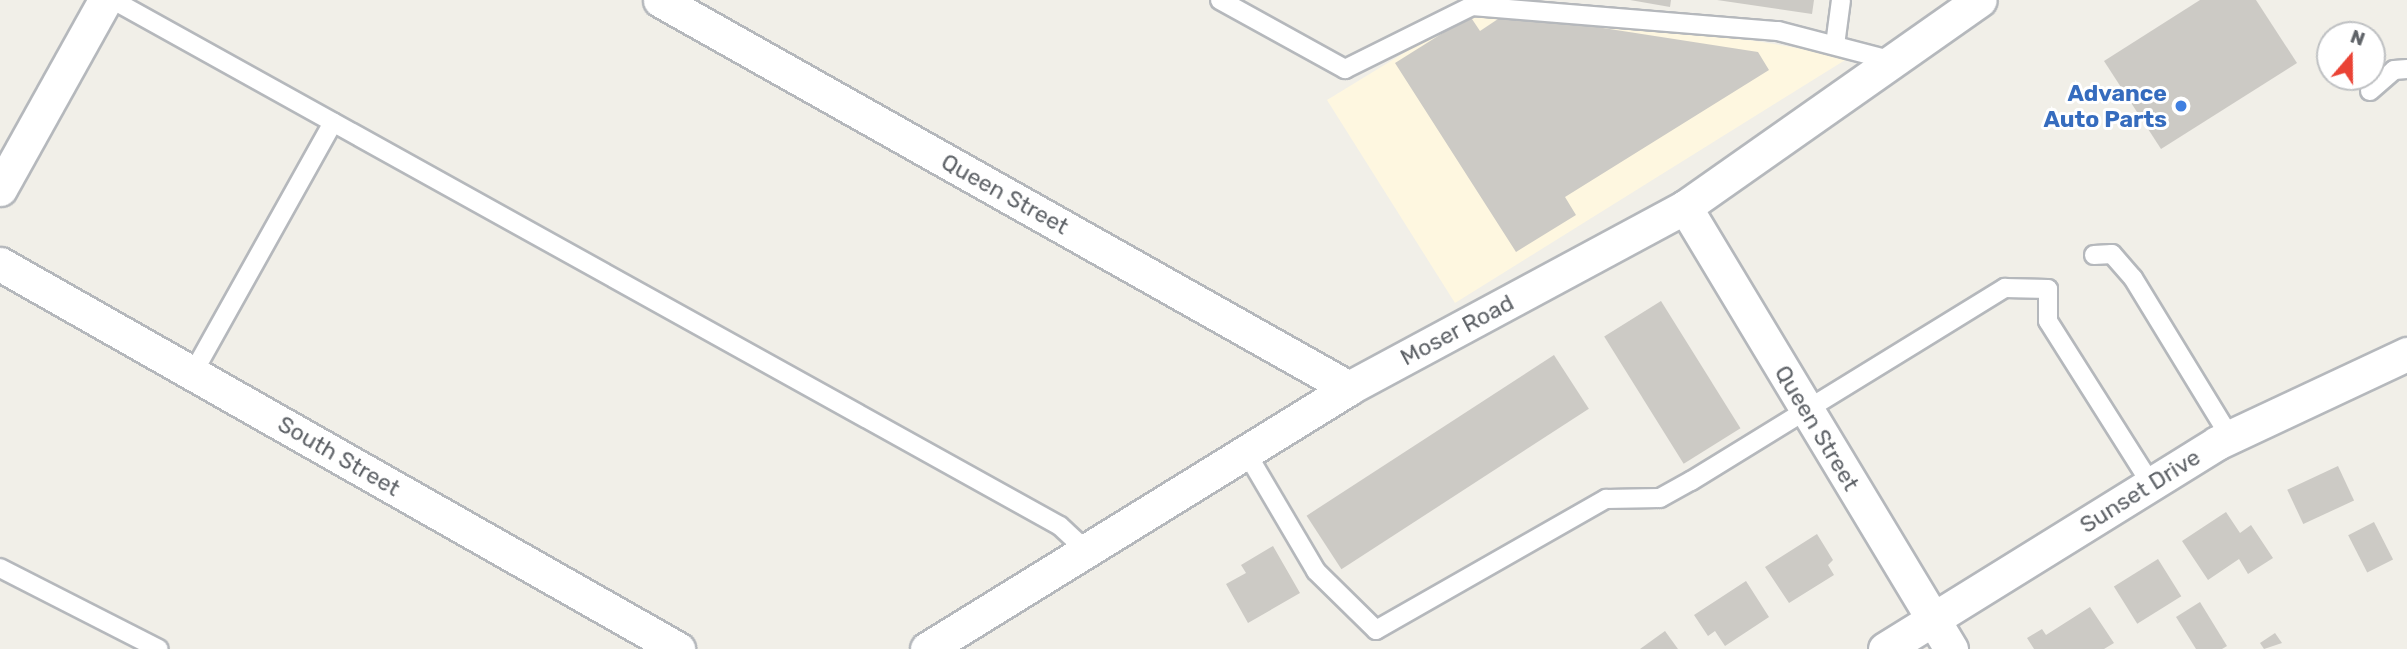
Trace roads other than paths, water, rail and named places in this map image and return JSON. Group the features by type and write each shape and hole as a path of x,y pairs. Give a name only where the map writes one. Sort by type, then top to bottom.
{"street":[{"path":"0,189 105,0"},
{"name":"Queen Street","path":"660,0 1349,388"},
{"name":"Moser Road","path":"927,649 1349,388 1685,207 1980,0"},
{"name":"Queen Street","path":"1685,207 1951,649"},
{"name":"South Street","path":"0,264 678,649"},
{"name":"Sunset Drive","path":"1885,649 2230,437 2407,354"}],"lane":[{"path":"113,0 1060,526 1086,551"},
{"path":"1220,0 1345,69 1472,6 1778,32 1893,61"},
{"path":"1835,45 1841,0"},
{"path":"2386,77 2394,70 2407,69"},
{"path":"193,373 333,122"},
{"path":"2094,256 2112,254 2133,278 2230,437"},
{"path":"1246,452 1317,571 1377,630 1606,499 1660,498 2005,288 2048,289 2048,321 2151,484"},
{"path":"0,568 159,649"}],"place":[{"name":"Advance Auto Parts","path":"2181,106"}]}
